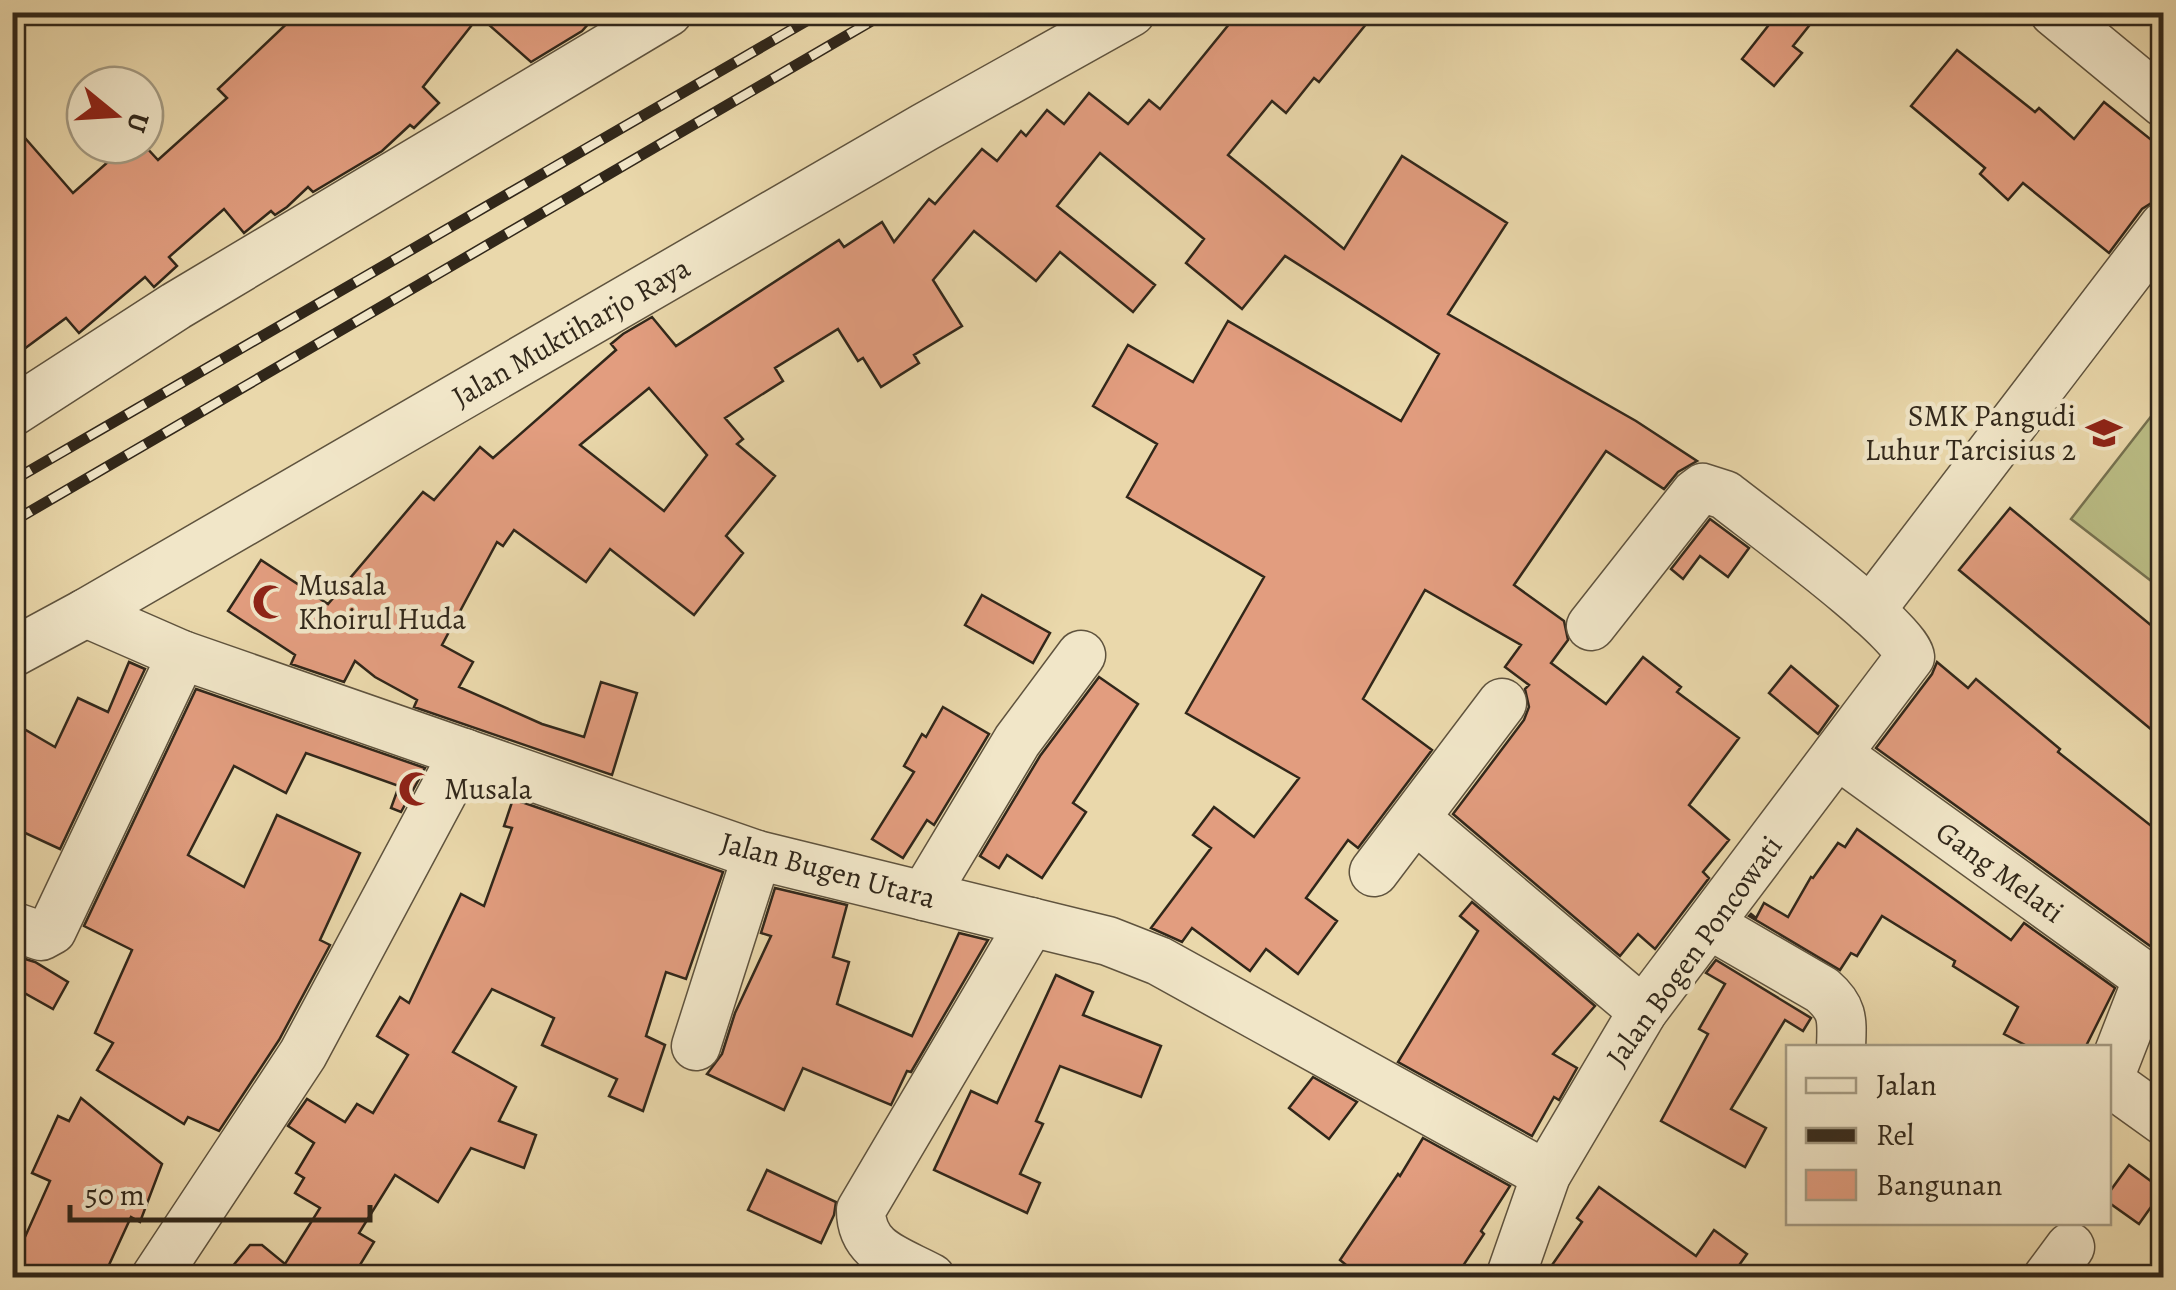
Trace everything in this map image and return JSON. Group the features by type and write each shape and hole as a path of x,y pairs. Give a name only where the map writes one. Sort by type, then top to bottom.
{"street":[{"path":"12,412 176,306 668,12"},
{"name":"Jalan Muktiharjo Raya","path":"12,653 1131,12"},
{"path":"2054,12 2164,103"},
{"path":"1591,626 1703,488 1725,495 1870,611 2164,226"},
{"name":"Jalan Bogen Poncowati","path":"1510,1278 1546,1175 1643,1011 1907,662 1911,652 1908,646 1870,611"},
{"name":"Jalan Bugen Utara","path":"86,613 182,654 756,855 1108,941 1159,961 1546,1175"},
{"path":"12,926 42,936 52,930 182,654"},
{"path":"924,896 1018,741 1081,655"},
{"path":"1374,872 1502,702"},
{"path":"156,1278 303,1054 464,753"},
{"name":"Gang Melati","path":"1836,754 2156,984"},
{"path":"1416,819 1643,1011"},
{"path":"696,1046 756,855"},
{"path":"931,1278 870,1244 861,1227 861,1210 1031,922"},
{"path":"1710,926 1822,990 1836,1002 1843,1028 1841,1045"},
{"path":"2156,984 2111,1073 2118,1088 2164,1121"}],"green space":[{"path":"2163,401 2164,581 2159,587 2071,519"}],"building":[{"path":"299,12 599,12 582,31 531,62 479,16 423,87 439,103 414,128 410,125 382,151 313,192 308,187 287,207 275,215 271,211 244,233 224,209 169,257 177,266 154,287 145,277 79,333 66,318 12,358 12,123 73,193 104,165 165,165 165,154 227,98 218,89"},
{"path":"1239,12 1376,12 1319,82 1314,78 1286,113 1272,101 1228,155 1344,249 1402,156 1507,223 1448,314 1636,421 1697,461 1678,472 1664,489 1606,451 1514,585 1564,621 1568,640 1551,663 1606,704 1643,657 1681,687 1677,692 1739,738 1689,805 1729,840 1703,872 1709,878 1655,949 1638,934 1620,956 1453,814 1524,720 1529,707 1525,689 1529,685 1505,667 1521,645 1425,590 1363,699 1432,750 1358,848 1348,840 1306,898 1337,921 1298,974 1266,949 1250,971 1192,928 1182,942 1151,928 1211,848 1193,835 1214,807 1254,837 1299,778 1186,713 1264,577 1127,497 1157,444 1093,406 1128,345 1193,382 1228,321 1401,421 1439,354 1285,256 1242,309 1186,263 1204,239 1100,153 1057,206 1155,285 1133,312 1060,252 1036,281 974,231 933,280 962,326 914,355 919,363 881,387 838,329 775,368 783,381 725,418 743,439 737,444 775,476 726,536 743,553 694,615 610,549 586,582 514,530 503,546 497,542 442,645 473,662 459,687 542,724 584,737 601,682 637,693 612,775 414,707 417,700 355,661 344,682 291,664 295,655 228,611 261,560 328,604 423,492 434,500 480,447 493,458 616,350 611,344 652,317 676,346 839,240 844,247 882,222 894,242 929,199 935,204 982,149 997,161 1021,131 1026,136 1047,110 1064,124 1089,93 1128,124 1149,100 1160,109","holes":["649,388 707,455 664,511 580,445"]},
{"path":"1779,12 1820,12 1793,46 1802,53 1774,86 1742,59"},
{"path":"1957,50 2035,112 2039,108 2074,139 2104,102 2164,150 2164,195 2142,209 2109,253 2023,183 2008,200 1980,174 1985,168 1911,106"},
{"path":"2010,508 2164,636 2164,740 1959,570"},
{"path":"1710,519 1749,548 1728,577 1700,556 1683,579 1671,569"},
{"path":"982,595 1050,633 1033,663 965,625"},
{"path":"129,662 145,669 60,849 12,827 12,722 55,747 78,698 108,712"},
{"path":"1937,662 1968,688 1976,679 2060,749 2058,752 2164,836 2164,956 1876,748"},
{"path":"1791,666 1838,706 1818,734 1769,693"},
{"path":"1099,677 1138,704 1073,803 1086,812 1042,878 1007,855 999,868 980,856 1040,756"},
{"path":"196,689 425,768 401,812 391,808 399,786 306,753 286,793 234,766 188,855 244,887 277,815 360,853 320,940 330,945 279,1040 219,1131 188,1117 184,1124 97,1070 113,1043 95,1033 132,950 84,926"},
{"path":"943,707 989,734 934,825 927,820 903,858 872,839 914,772 904,766"},
{"path":"513,799 723,872 686,979 666,972 646,1036 665,1045 643,1111 609,1096 617,1079 542,1045 554,1018 492,989 453,1052 516,1087 499,1121 536,1135 524,1168 471,1148 438,1202 395,1175 359,1233 374,1242 352,1278 223,1278 250,1245 262,1245 285,1264 320,1208 295,1193 304,1178 296,1173 314,1143 288,1126 307,1099 345,1122 357,1104 373,1113 408,1055 377,1036 400,997 409,1003 461,894 484,906 512,828 504,826"},
{"path":"1857,829 2011,940 2024,923 2115,988 2086,1045 2025,1045 2004,1034 2018,1007 1953,966 1955,961 1882,916 1857,956 1851,953 1840,970 1749,916 1756,918 1764,903 1788,917 1811,877 1838,843 1845,847"},
{"path":"775,888 847,905 833,957 849,962 837,1004 912,1036 959,933 988,940 911,1072 907,1071 891,1105 803,1068 784,1110 707,1074 722,1054 735,1013 771,936 761,933"},
{"path":"1472,902 1595,1006 1553,1054 1577,1068 1559,1100 1554,1097 1532,1136 1398,1062 1478,931 1460,916"},
{"path":"12,955 35,962 68,982 53,1009 12,986"},
{"path":"1716,960 1811,1018 1803,1031 1785,1020 1731,1109 1766,1128 1745,1167 1661,1121 1708,1034 1699,1029 1725,984 1706,973"},
{"path":"1056,975 1093,992 1083,1015 1161,1046 1141,1097 1060,1066 1036,1121 1043,1124 1020,1174 1040,1183 1027,1213 934,1170 971,1091 997,1103"},
{"path":"1313,1077 1357,1102 1329,1139 1289,1108"},
{"path":"81,1098 162,1164 140,1222 131,1217 103,1278 39,1278 12,1266 50,1181 32,1173 58,1116 69,1121"},
{"path":"1423,1138 1510,1186 1455,1278 1362,1278 1340,1260"},
{"path":"2129,1165 2163,1190 2139,1224 2111,1204 2111,1190"},
{"path":"767,1170 836,1202 821,1243 748,1210"},
{"path":"1599,1187 1696,1256 1714,1230 1747,1254 1730,1278 1543,1278 1582,1222 1577,1218"}],"railway":[{"path":"12,481 822,12"},
{"path":"12,522 887,12"}],"place":[{"name":"SMK Pangudi Luhur Tarcisius 2","path":"2104,433"},
{"name":"Musala Khoirul Huda","path":"270,602"},
{"name":"Musala","path":"416,789"}]}
